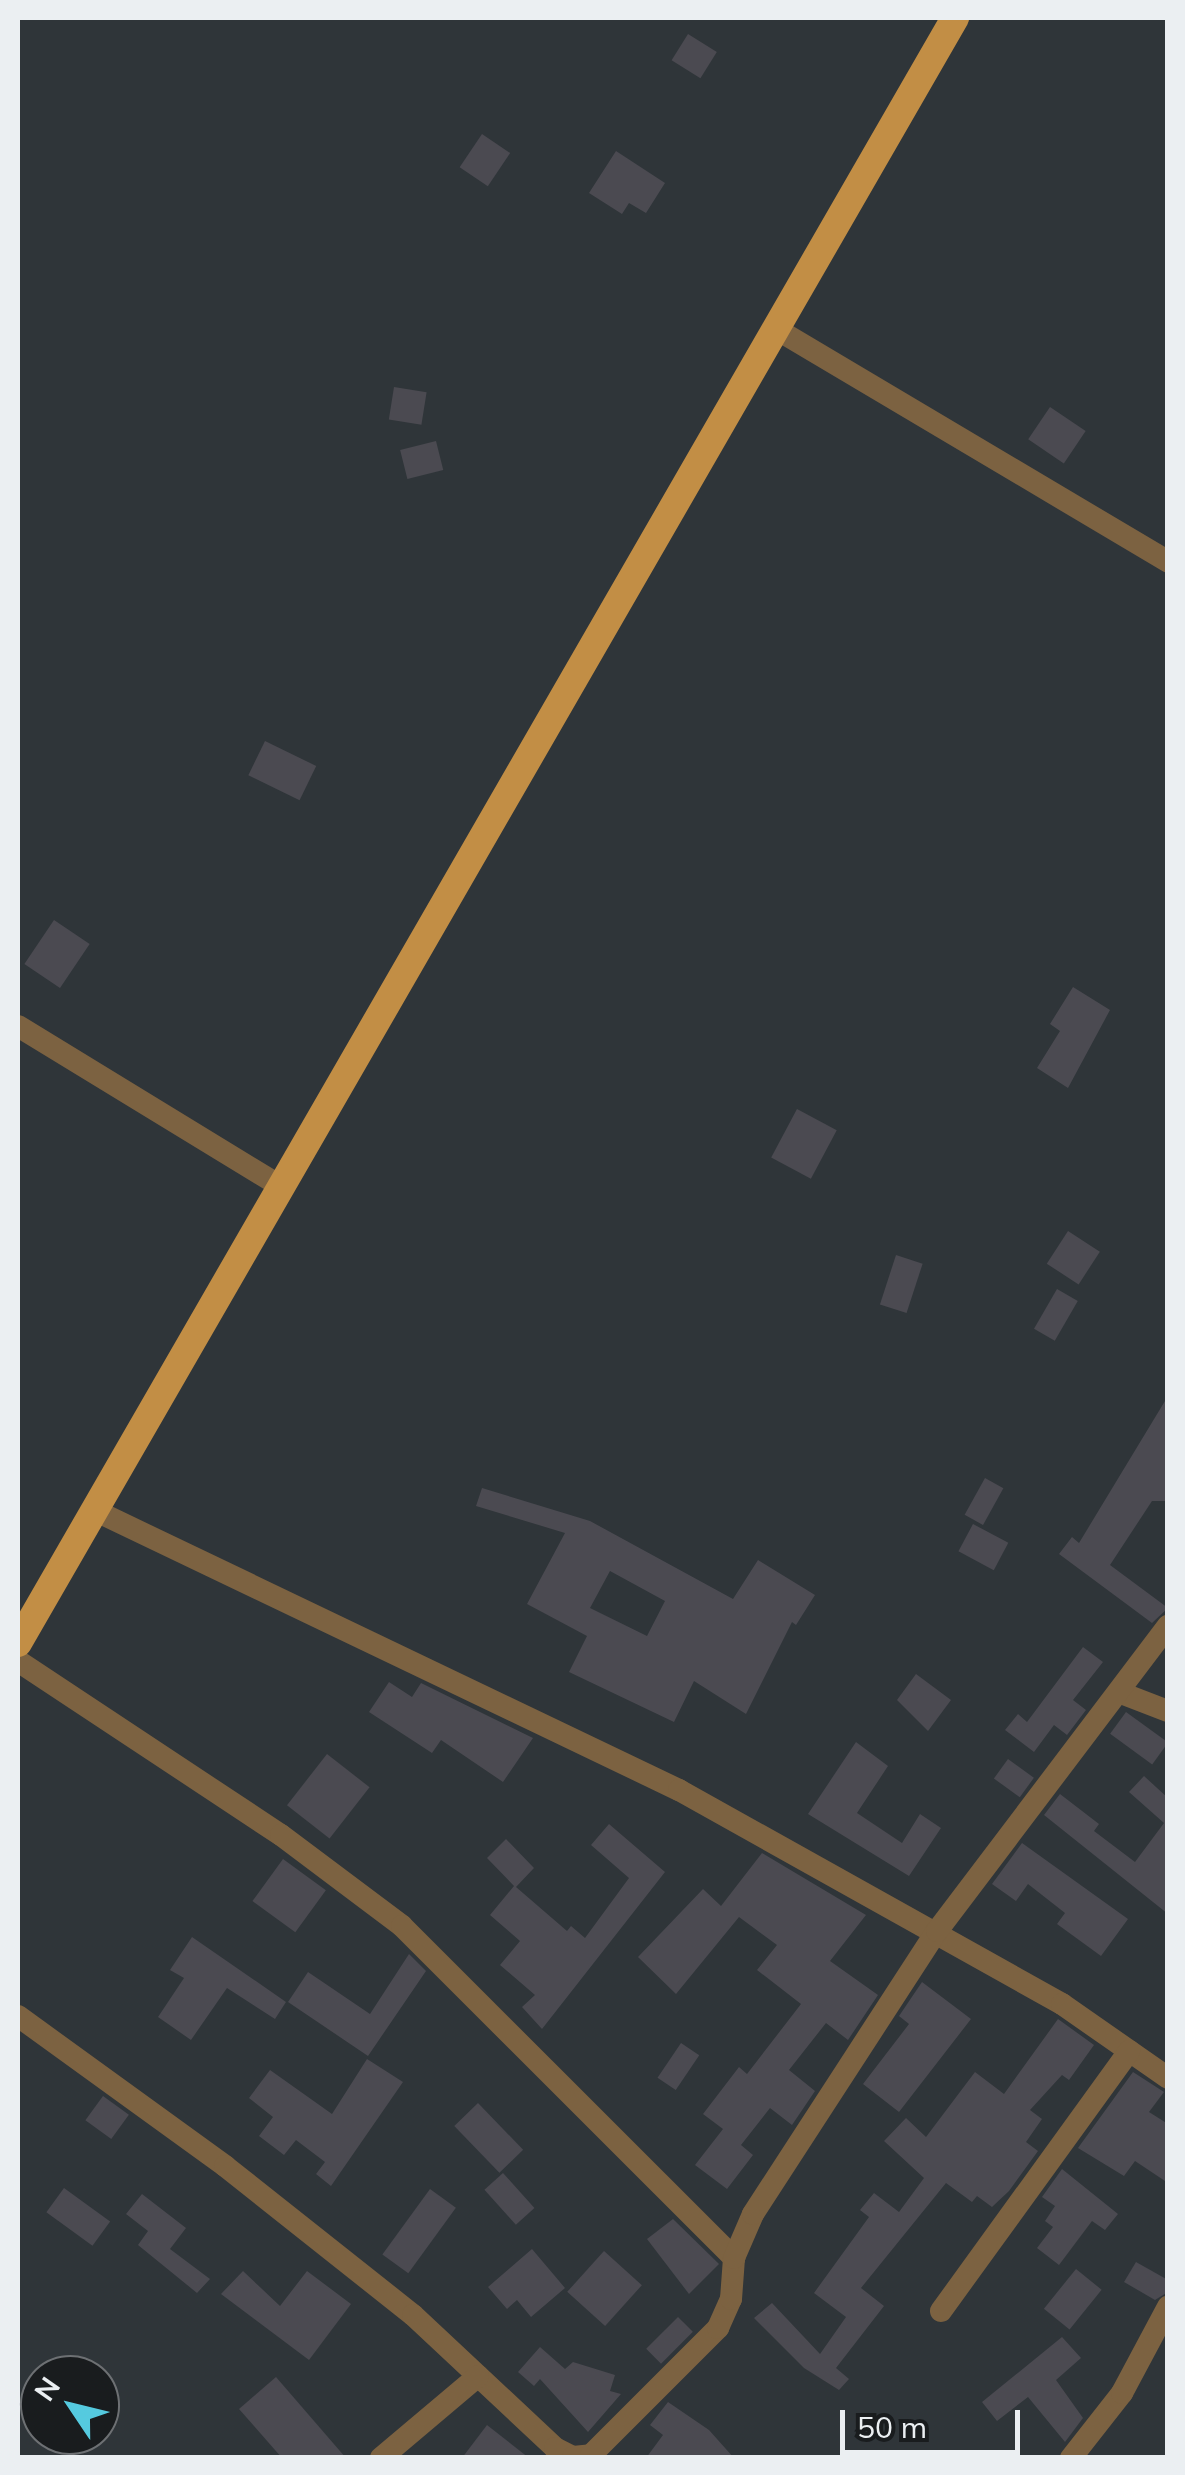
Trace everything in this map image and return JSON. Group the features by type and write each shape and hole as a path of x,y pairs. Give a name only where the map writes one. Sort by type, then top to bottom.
{"main road":[{"path":"18,1646 954,18"}],"street":[{"path":"778,330 1168,562"},
{"path":"18,1026 280,1186"},
{"path":"94,1510 678,1790 937,1931 1168,2078"},
{"path":"18,2016 225,2166 413,2315 555,2448 572,2457 592,2455 705,2346 731,2299 734,2258 753,2214 937,1931 1168,1626"},
{"path":"18,1646 402,1926 734,2258"},
{"path":"1120,1693 1168,1710"},
{"path":"941,2312 1130,2051"},
{"path":"1071,2458 1122,2393 1168,2307"},
{"path":"380,2458 478,2376"}],"building":[{"path":"688,34 717,52 700,78 672,60"},
{"path":"482,134 510,153 488,186 460,167"},
{"path":"616,151 665,183 646,213 629,203 622,214 589,193"},
{"path":"394,387 427,392 421,425 389,420"},
{"path":"1050,407 1086,431 1064,463 1028,439"},
{"path":"436,441 443,470 407,479 400,450"},
{"path":"265,741 316,766 300,800 248,775"},
{"path":"54,920 90,944 60,988 24,964"},
{"path":"1073,987 1110,1010 1068,1088 1037,1068 1060,1031 1050,1024"},
{"path":"797,1109 837,1130 811,1179 771,1158"},
{"path":"1068,1231 1100,1252 1079,1284 1047,1264"},
{"path":"896,1255 923,1264 907,1313 880,1304"},
{"path":"1057,1289 1078,1301 1055,1341 1034,1329"},
{"path":"1168,1396 1168,1501 1152,1501 1110,1565 1168,1608 1152,1623 1059,1554 1072,1537 1079,1543"},
{"path":"985,1478 1003,1488 983,1525 965,1515"},
{"path":"482,1488 590,1521 733,1599 758,1560 815,1595 796,1625 792,1622 746,1714 694,1681 674,1722 569,1672 587,1636 527,1604 565,1533 476,1506","holes":["610,1571 665,1601 647,1636 590,1608"]},
{"path":"973,1524 1008,1543 994,1570 958,1551"},
{"path":"1083,1647 1103,1662 1073,1700 1086,1710 1067,1735 1054,1725 1034,1752 1005,1730 1018,1714 1027,1722"},
{"path":"916,1674 951,1700 928,1731 897,1700"},
{"path":"389,1682 412,1697 421,1683 533,1738 503,1782 441,1740 432,1753 369,1712"},
{"path":"1126,1712 1168,1743 1152,1764 1110,1734"},
{"path":"856,1742 888,1766 857,1813 902,1843 920,1814 941,1828 909,1876 808,1814"},
{"path":"327,1754 370,1787 330,1838 287,1805"},
{"path":"1008,1759 1034,1778 1020,1797 994,1778"},
{"path":"1144,1776 1168,1798 1168,1914 1044,1815 1060,1794 1099,1824 1094,1831 1135,1862 1164,1823 1129,1792"},
{"path":"609,1824 665,1872 542,2029 522,2007 535,1995 500,1965 520,1941 490,1915 514,1886 487,1858 506,1839 534,1868 516,1887 567,1931 571,1926 585,1938 629,1878 591,1845"},
{"path":"1022,1843 1128,1919 1101,1956 1057,1924 1065,1913 1028,1884 1016,1901 992,1884"},
{"path":"762,1853 866,1915 830,1961 878,1995 848,2040 826,2023 789,2070 815,2091 792,2125 770,2108 741,2145 753,2155 727,2189 695,2165 723,2129 703,2114 739,2067 747,2074 801,2004 757,1970 777,1945 739,1917 676,1994 638,1957 703,1889 721,1906"},
{"path":"283,1859 326,1890 295,1932 252,1901"},
{"path":"192,1937 286,2002 275,2019 227,1988 191,2040 158,2017 184,1978 170,1970"},
{"path":"409,1954 426,1971 368,2056 288,2002 308,1972 370,2014"},
{"path":"922,1982 971,2019 899,2112 863,2084 909,2024 899,2016"},
{"path":"1058,2019 1094,2045 1069,2080 1062,2075 1030,2110 1042,2119 1026,2142 1038,2151 1009,2191 992,2207 977,2196 972,2202 946,2183 861,2288 884,2306 836,2368 849,2379 839,2390 804,2368 754,2318 772,2303 820,2354 846,2317 814,2293 869,2217 860,2210 874,2193 899,2212 924,2178 884,2141 906,2118 926,2137 975,2072 1004,2094"},
{"path":"681,2043 699,2055 676,2090 658,2078"},
{"path":"367,2059 403,2082 331,2186 316,2174 325,2162 296,2140 284,2155 259,2136 273,2117 249,2098 270,2070 332,2114"},
{"path":"1133,2072 1164,2092 1149,2112 1168,2124 1168,2183 1135,2161 1124,2176 1078,2148"},
{"path":"103,2096 129,2115 111,2139 85,2120"},
{"path":"478,2103 523,2150 499,2173 454,2126"},
{"path":"1062,2169 1118,2214 1105,2230 1092,2221 1059,2265 1037,2248 1053,2227 1045,2221 1055,2206 1042,2197"},
{"path":"503,2173 534,2208 516,2225 484,2190"},
{"path":"64,2188 110,2222 92,2246 46,2212"},
{"path":"430,2189 456,2208 408,2273 382,2255"},
{"path":"142,2194 186,2228 170,2249 210,2279 197,2293 138,2245 148,2231 126,2214"},
{"path":"673,2219 719,2264 689,2294 647,2239"},
{"path":"532,2249 565,2288 531,2317 517,2300 507,2309 488,2287"},
{"path":"604,2251 642,2285 605,2326 567,2292"},
{"path":"1136,2262 1168,2280 1168,2292 1155,2300 1124,2282"},
{"path":"1076,2269 1102,2290 1070,2329 1044,2309"},
{"path":"243,2271 280,2306 307,2271 351,2304 309,2360 221,2294"},
{"path":"678,2317 693,2332 661,2364 646,2349"},
{"path":"1062,2337 1081,2358 1056,2380 1083,2418 1065,2442 1028,2397 997,2421 982,2402"},
{"path":"540,2347 565,2369 573,2362 615,2375 610,2391 621,2394 588,2432 540,2379 534,2386 518,2372"},
{"path":"276,2377 346,2458 282,2458 239,2409"},
{"path":"668,2402 709,2430 734,2458 646,2458 663,2435 650,2425"},
{"path":"487,2425 529,2458 462,2458"}]}
